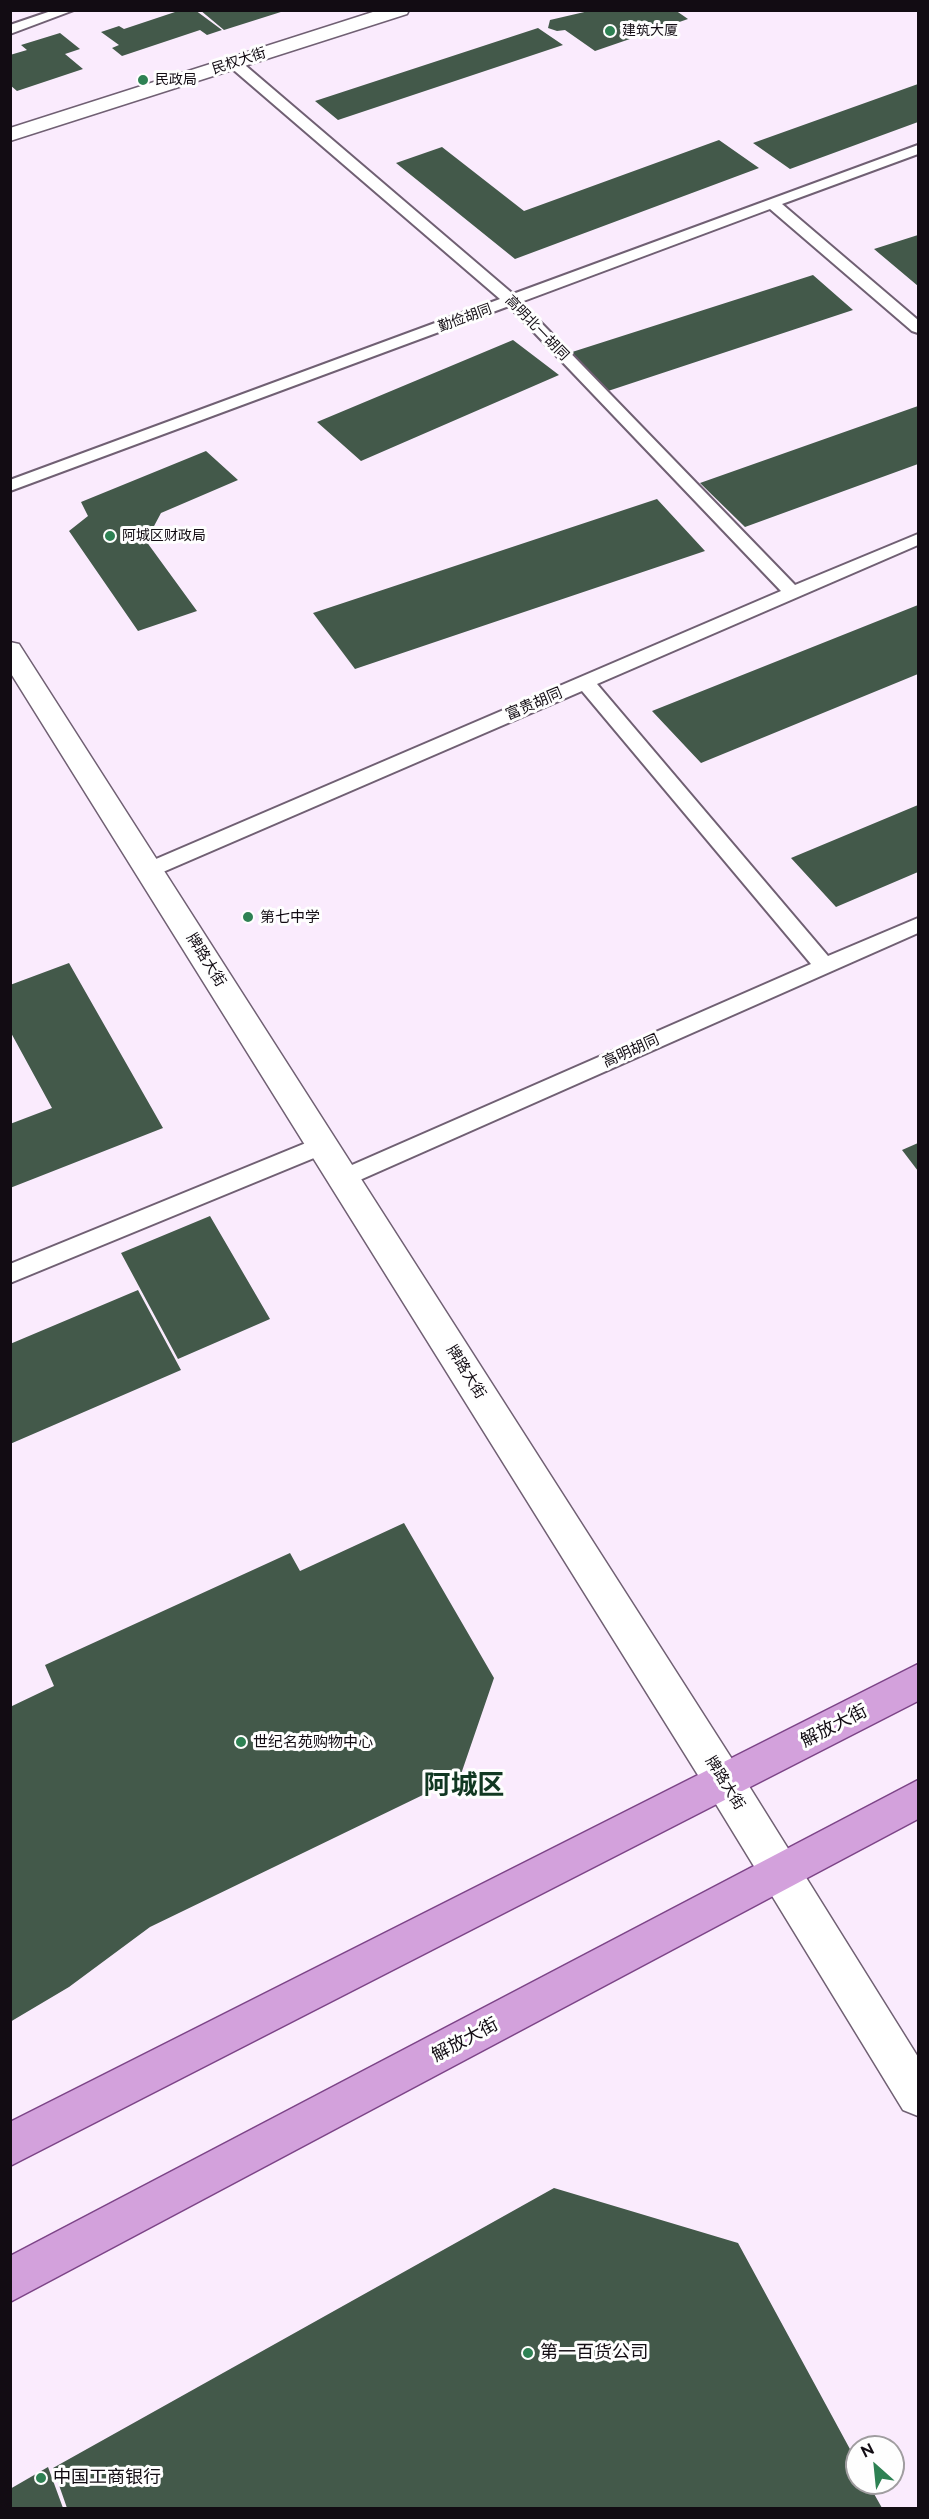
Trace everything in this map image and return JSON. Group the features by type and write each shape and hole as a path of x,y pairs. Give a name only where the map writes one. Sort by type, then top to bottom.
{"main road":[{"name":"解放大街","path":"10,2145 725,1783 918,1682"},
{"name":"解放大街","path":"10,2280 781,1874 918,1799"}],"street":[{"name":"民权大街","path":"10,135 400,10"},
{"name":"牌路大街","path":"10,650 725,1783 918,2095"}],"lane":[{"path":"10,30 35,16 68,10"},
{"name":"高明北一胡同","path":"234,63 512,301 792,593"},
{"name":"勤俭胡同","path":"10,486 918,149"},
{"path":"773,204 918,328"},
{"name":"富贵胡同","path":"150,870 918,538"},
{"path":"585,682 825,966"},
{"name":"高明胡同","path":"344,1178 918,925"},
{"path":"10,1274 322,1145"}],"building":[{"path":"181,10 195,10 222,30 207,35 200,30 122,56 112,48 119,45 101,32 119,26 124,29"},
{"path":"200,10 284,10 284,11 224,30"},
{"name":"建筑大厦","path":"593,10 675,10 688,19 595,51 565,30 557,31 548,28 550,20"},
{"path":"538,28 563,45 338,120 315,101"},
{"path":"60,33 80,49 65,54 83,69 17,91 10,85 10,55 27,50 21,45"},
{"path":"918,84 918,122 790,169 753,143"},
{"path":"719,140 759,168 515,259 396,163 442,147 524,211"},
{"path":"918,235 918,286 874,249"},
{"path":"813,275 853,310 608,391 569,353"},
{"path":"513,340 559,375 361,461 317,422"},
{"path":"918,406 918,464 745,527 700,483"},
{"name":"阿城区财政局","path":"206,451 238,480 161,513 146,541 197,611 138,631 69,531 88,516 81,502"},
{"path":"657,499 705,551 355,669 313,613"},
{"path":"918,605 918,674 701,763 652,711"},
{"path":"918,805 918,872 836,907 791,858"},
{"path":"69,963 163,1128 10,1188 10,1124 52,1108 10,1031 10,985"},
{"path":"918,1143 918,1171 902,1150"},
{"path":"210,1216 270,1319 178,1359 121,1253"},
{"path":"138,1290 181,1370 10,1444 10,1344"},
{"name":"世纪名苑购物中心","path":"404,1523 494,1678 460,1777 150,1927 69,1987 10,2022 10,1707 54,1686 45,1665 290,1553 300,1571"},
{"name":"第一百货公司","path":"554,2188 738,2243 845,2440 845,2495 875,2495 882,2508 67,2508 53,2468"},
{"name":"中国工商银行","path":"48,2467 63,2508 10,2508 10,2489"}],"place":[{"name":"建筑大厦","path":"610,31"},
{"name":"民政局","path":"143,80"},
{"name":"阿城区财政局","path":"110,536"},
{"name":"第七中学","path":"248,917"},
{"name":"世纪名苑购物中心","path":"241,1742"},
{"name":"第一百货公司","path":"528,2353"},
{"name":"中国工商银行","path":"41,2478"}],"district":[{"name":"阿城区","path":"464,1786"}]}
